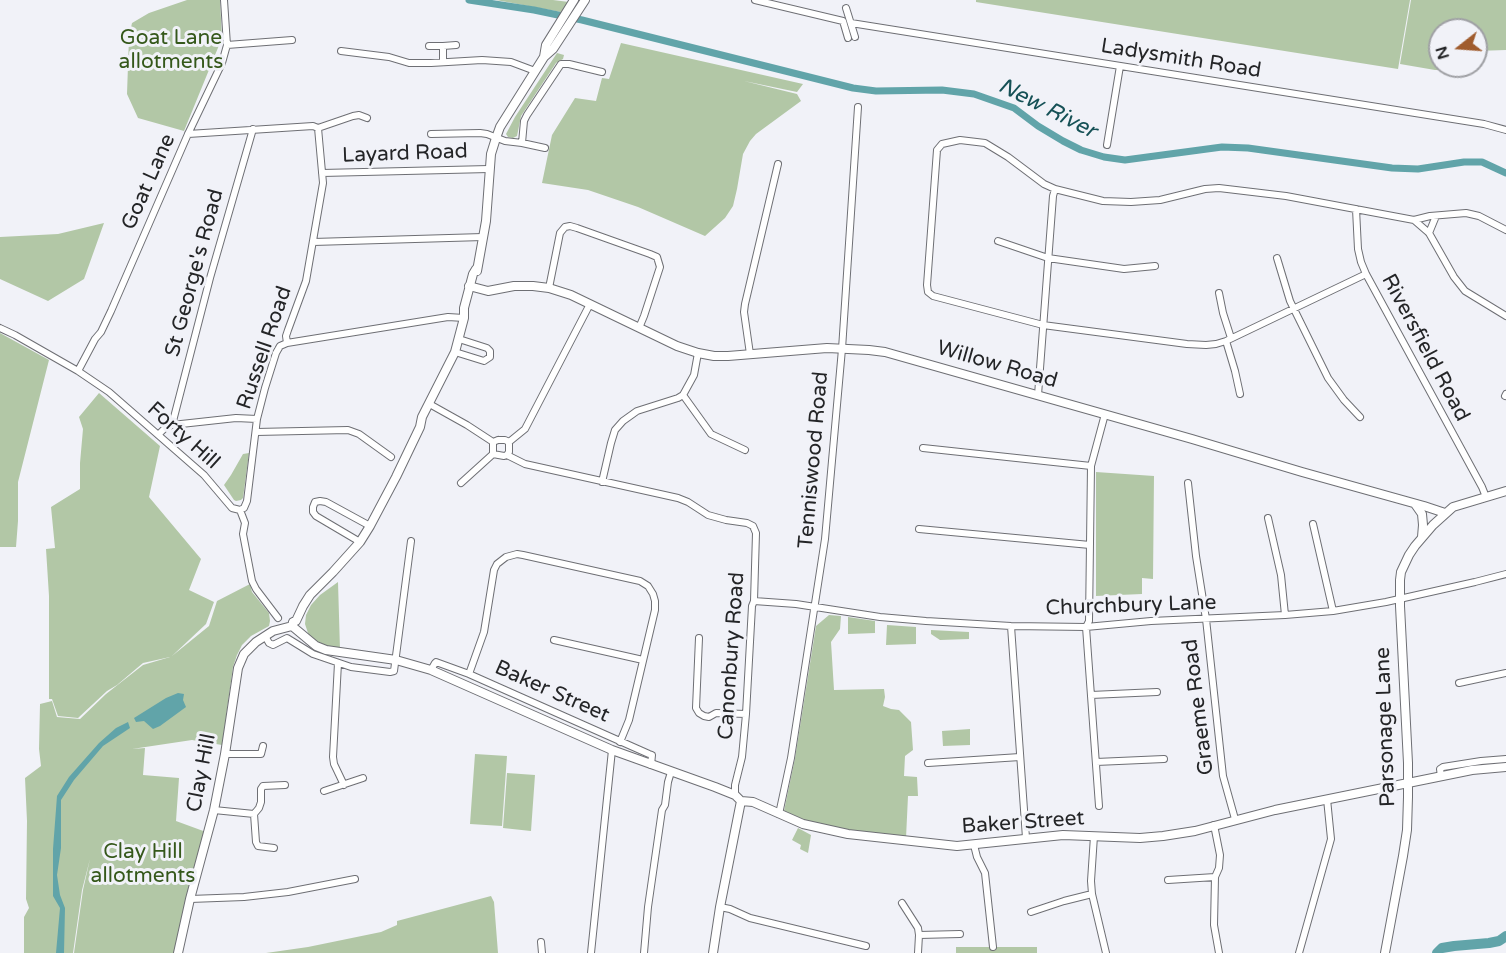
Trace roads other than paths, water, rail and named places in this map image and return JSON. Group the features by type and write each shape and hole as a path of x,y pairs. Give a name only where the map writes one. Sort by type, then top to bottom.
{"street":[{"name":"Goat Lane","path":"78,371 101,332 188,134 213,85 227,45 224,0"},
{"path":"573,11 574,0"},
{"path":"295,626 310,595 360,542 370,526 401,467 420,427 422,417 455,352 465,317 464,308 477,274 476,268 488,204 491,154 500,127 544,57 546,45 573,11 585,0"},
{"path":"755,0 843,21 852,38 851,23 846,8"},
{"name":"Ladysmith Road","path":"851,23 1484,124 1506,130"},
{"path":"227,45 292,40"},
{"path":"429,46 456,45"},
{"path":"442,46 443,62"},
{"path":"341,51 366,57 389,57 409,63 482,60 512,62 535,71"},
{"path":"522,143 524,121 561,64 602,72"},
{"path":"1107,145 1120,66"},
{"name":"Tenniswood Road","path":"779,814 791,758 825,539 842,349 858,107"},
{"path":"188,134 315,127 353,116 359,115 367,118"},
{"name":"Russell Road","path":"240,510 244,508 247,501 257,419 276,353 280,346 287,343 286,336 306,281 322,193 322,173 315,127"},
{"name":"St George's Road","path":"172,425 210,278 253,129"},
{"path":"431,134 480,133 546,148"},
{"path":"1366,274 1229,339 1206,345 1187,345 1043,325 933,296 928,292 927,285 937,150 942,144 960,140 985,144 1008,157 1036,179 1055,189 1103,201 1160,200 1205,189 1219,188 1286,196 1414,220 1459,213 1472,214 1506,230"},
{"path":"750,354 745,304 778,164"},
{"name":"Layard Road","path":"322,173 489,169"},
{"path":"1038,395 1055,189"},
{"name":"Riversfield Road","path":"1356,209 1358,249 1366,274 1486,496"},
{"path":"1429,233 1436,216"},
{"path":"1414,220 1429,233 1459,286 1474,298 1506,316"},
{"path":"549,288 560,233 565,227 577,228 657,257 660,267 639,328"},
{"path":"313,242 483,237"},
{"path":"998,241 1048,258 1124,269 1155,266"},
{"path":"1277,258 1293,308 1328,378 1360,417"},
{"name":"Willow Road","path":"472,287 488,291 514,286 549,288 590,304 688,351 714,356 813,349 885,352 1446,513"},
{"path":"1219,293 1240,394"},
{"path":"493,442 498,440 509,442 525,429 590,304"},
{"path":"287,343 448,317 465,317"},
{"name":"Forty Hill","path":"0,328 78,371 108,392 204,475 232,508 240,510"},
{"path":"455,352 484,361 490,357 490,351 487,348 459,339"},
{"path":"493,454 507,455 525,464 602,482 615,430 637,411 683,395 694,375 698,353"},
{"path":"420,427 426,421 433,406 441,381"},
{"path":"683,395 711,434 746,450"},
{"path":"433,406 493,442"},
{"path":"1099,806 1086,627 1089,621 1091,466 1105,414"},
{"path":"158,435 166,427 172,425 236,418 257,419"},
{"path":"256,432 348,430 359,434 391,457"},
{"path":"461,483 493,454 493,442"},
{"path":"507,455 509,442"},
{"path":"923,448 1091,466"},
{"name":"Canonbury Road","path":"602,482 678,498 708,515 753,526 756,533 753,603 742,756 735,785 738,798"},
{"name":"Graeme Road","path":"1188,483 1223,776 1235,819"},
{"path":"1446,513 1453,507 1506,491"},
{"path":"360,542 316,516 313,512 315,502 326,502 370,526"},
{"path":"1415,504 1422,514 1424,525 1422,537"},
{"path":"240,510 245,523 243,534 252,580 278,618"},
{"name":"Parsonage Lane","path":"1385,953 1407,824 1408,783 1400,599 1401,572 1409,555 1422,537 1446,513"},
{"path":"1268,518 1281,575 1285,615"},
{"path":"1313,524 1334,611"},
{"path":"919,529 1090,545"},
{"path":"265,636 273,645 287,638 314,654 338,663 351,667 392,672 395,669 411,541"},
{"path":"469,674 483,632 494,570 501,560 517,554 640,580 653,594 655,610 629,720 620,742"},
{"name":"Churchbury Lane","path":"753,603 814,606 885,617 1011,626 1086,627 1151,621 1334,611 1400,599 1506,574"},
{"name":"Baker Street","path":"295,626 302,636 326,650 396,660 431,670 612,750 753,802 803,824 848,834 957,846 1063,835 1140,838 1163,836 1195,831 1235,819 1502,763"},
{"name":"Clay Hill","path":"178,953 214,810 238,668 244,654 256,642 273,631 295,626"},
{"path":"1011,626 1026,838"},
{"path":"699,638 696,708 699,713 709,717 716,713 746,714"},
{"path":"554,640 643,660"},
{"name":"Baker Street","path":"431,670 436,662 469,674 652,755 651,765"},
{"path":"338,663 333,757 344,785"},
{"path":"1459,683 1506,673"},
{"path":"1091,695 1157,692"},
{"path":"263,746 261,754 266,762"},
{"path":"591,953 612,750"},
{"path":"225,754 261,754"},
{"path":"928,763 1020,757"},
{"path":"1096,762 1164,759"},
{"path":"644,953 662,810 671,772"},
{"path":"324,791 363,778"},
{"path":"274,848 258,846 255,814 261,802 263,786 285,785"},
{"path":"713,953 738,798"},
{"path":"1299,953 1331,839 1327,800"},
{"path":"214,810 255,814"},
{"path":"1214,825 1220,855 1215,877 1214,925 1219,953"},
{"path":"1094,836 1092,894 1106,953"},
{"path":"974,845 985,873 993,947"},
{"path":"1168,880 1215,877"},
{"path":"190,899 277,893 355,879"},
{"path":"1031,912 1092,894"},
{"path":"902,903 918,928 918,953"},
{"path":"720,907 750,918 866,946"},
{"path":"919,935 960,934"},
{"path":"542,942 542,953"}],"water":[{"path":"178,693 184,694 183,700 186,707 160,726 153,729 144,721 136,722 134,718"},
{"path":"128,722 130,728 103,746 74,780 61,800 61,848 57,875 65,908 64,953 56,953 60,908 53,896 53,849 57,796 69,777 99,743 116,728"}],"waterway":[{"name":"New River","path":"469,0 582,20 853,88 876,91 942,90 974,94 1014,108 1063,141 1081,150 1104,157 1125,160 1222,147 1248,148 1392,168 1418,169 1464,162 1482,162 1506,173"},
{"path":"1437,953 1442,948 1489,943 1499,941 1506,936"}],"park label":[{"name":"Goat Lane allotments","path":"171,50"},
{"name":"Clay Hill allotments","path":"143,864"}]}
